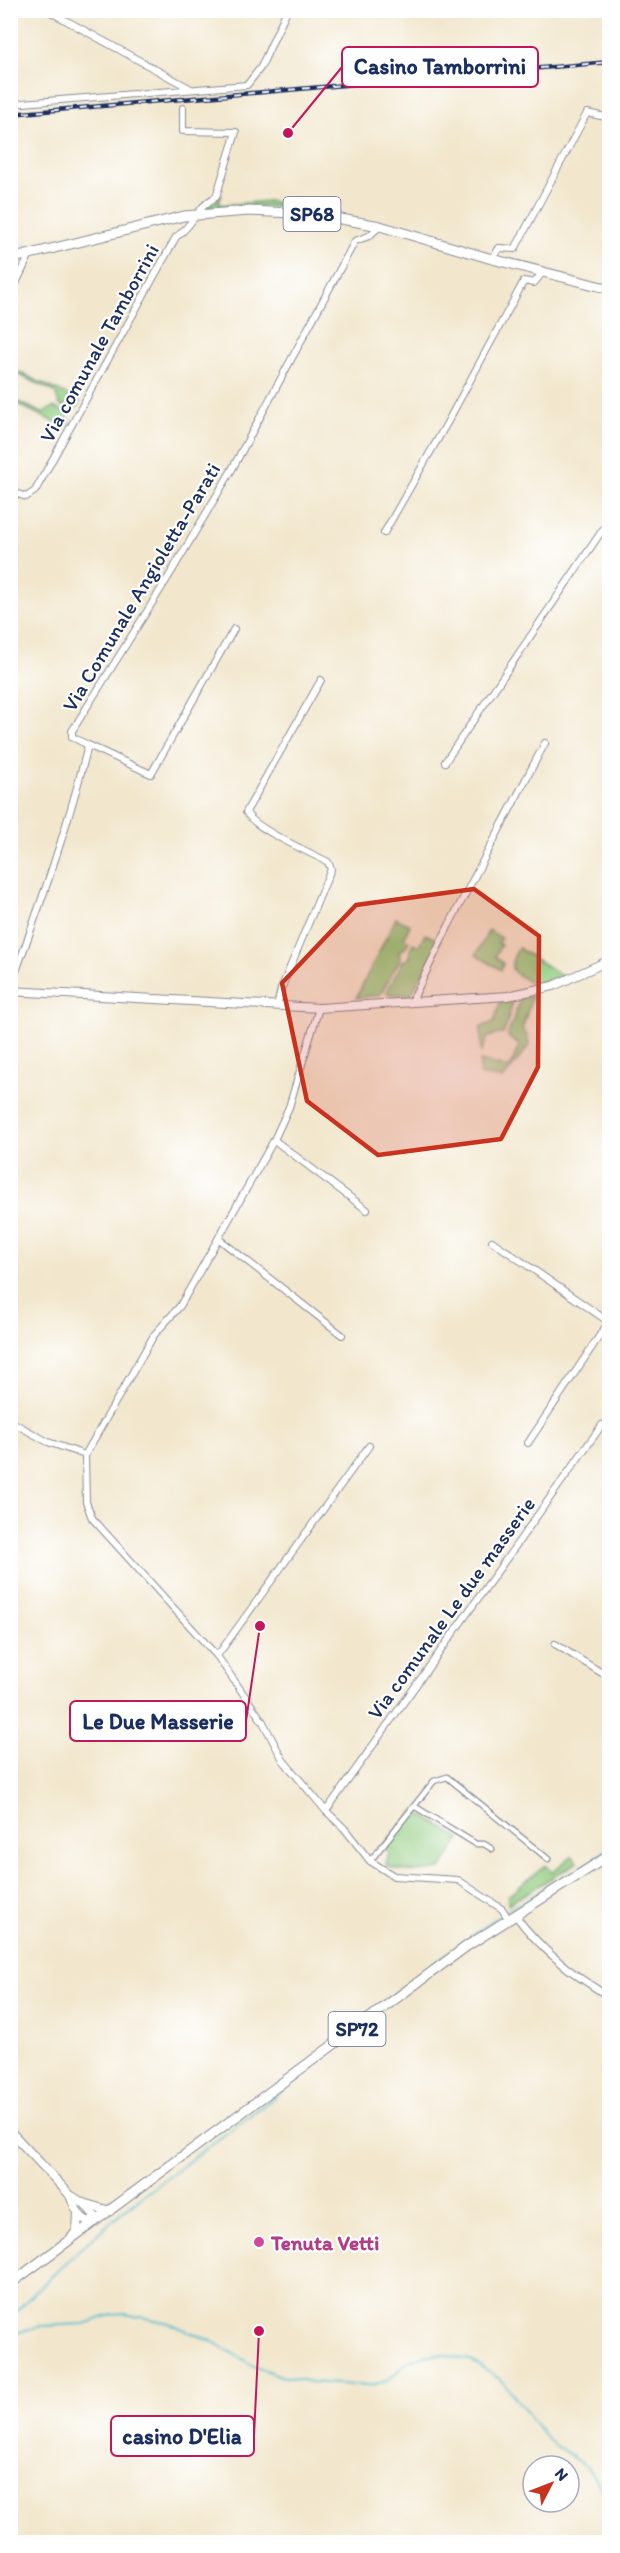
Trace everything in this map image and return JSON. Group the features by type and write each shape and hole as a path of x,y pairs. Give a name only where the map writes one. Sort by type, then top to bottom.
{"main road":[{"name":"SP68","path":"10,259 198,215 249,211 314,214 380,226 609,290"},
{"path":"10,989 319,1008 507,996 543,989 609,960"},
{"name":"SP72","path":"10,2284 467,1946 609,1855"}],"street":[{"path":"47,10 192,90"},
{"path":"10,104 247,85 261,67 287,10"},
{"name":"Via comunale Tamborrini","path":"10,491 26,496 35,491 176,237 187,230 204,202 216,197 236,132 183,131 183,108"},
{"path":"492,259 499,248 514,249 587,113 609,118"},
{"name":"Via Comunale Angioletta-Parati","path":"10,989 69,821 88,746 72,737 72,731 169,576 230,472 355,241 369,236 380,226"},
{"path":"10,296 30,254"},
{"path":"384,534 524,281 534,283 543,272"},
{"path":"445,762 609,519"},
{"path":"88,746 151,774 234,629"},
{"path":"277,1006 331,869 328,862 290,841 277,838 249,819 246,812 321,680"},
{"path":"412,1001 449,925 545,743"},
{"path":"319,1008 289,1107 274,1140 180,1306 154,1335 85,1455 86,1502 92,1518 217,1656 263,1722 283,1760 326,1811 344,1828 370,1861 380,1870 394,1876 458,1880 502,1909 556,1961 609,1997"},
{"path":"274,1140 367,1210"},
{"path":"219,1239 342,1335"},
{"path":"492,1241 609,1321 528,1443"},
{"path":"10,1420 48,1442 85,1455"},
{"name":"Via comunale Le due masserie","path":"326,1811 602,1425"},
{"path":"217,1656 369,1446"},
{"path":"555,1644 609,1678"},
{"path":"370,1861 434,1781 447,1778 548,1859"},
{"path":"414,1806 476,1844 484,1844 492,1849"},
{"path":"10,2131 70,2195 83,2203 110,2211"},
{"path":"70,2195 78,2213 88,2223 95,2223 94,2215 83,2203"},
{"path":"70,2241 77,2230 78,2213"}],"highlighted area":[{"path":"474,889 539,936 538,1067 501,1139 378,1155 307,1101 282,983 356,905"}],"green space":[{"path":"222,194 219,202 221,205 269,201 303,208 257,206 207,208 208,204 217,200"},
{"path":"10,368 80,401 77,407 71,405 67,409 59,404 55,392 11,371"},
{"path":"10,398 42,413 54,407 64,412 70,420 66,428 11,401"},
{"path":"396,918 410,925 404,938 409,941 405,948 399,951 400,959 380,995 356,998"},
{"path":"489,930 501,938 498,943 501,945 495,956 503,964 501,970 476,955"},
{"path":"425,934 440,941 411,995 388,994 403,961 410,958 413,943 419,946"},
{"path":"518,948 563,976 534,984 516,974 513,971 512,962"},
{"path":"532,996 522,1030 527,1035 529,1046 503,1079 480,1075 480,1061 510,1068 519,1045 509,1038 508,1034 521,998"},
{"path":"501,999 511,999 512,1005 504,1033 488,1037 481,1053 481,1027 494,1022"},
{"path":"415,1811 460,1838 441,1869 406,1871 386,1865 389,1853 383,1845"},
{"path":"572,1856 578,1862 508,1904 508,1896 546,1865 552,1872"}],"waterway":[{"path":"377,2007 500,1915 594,1860 610,1847"},
{"path":"10,2317 82,2247 132,2204 313,2068"},
{"path":"10,2328 16,2333 41,2326 84,2324 111,2315 125,2314 169,2323 213,2342 256,2367 281,2376 311,2382 367,2386 387,2381 409,2361 422,2356 441,2354 470,2360 505,2384 548,2440 586,2466 605,2492 610,2505"}],"railway":[{"path":"10,114 610,62"}],"place":[{"name":"Casino Tamborrìni","path":"288,133"},
{"name":"Le Due Masserie","path":"260,1626"},
{"name":"Tenuta Vetti","path":"259,2242"},
{"name":"casino D'Elia","path":"259,2331"}]}
